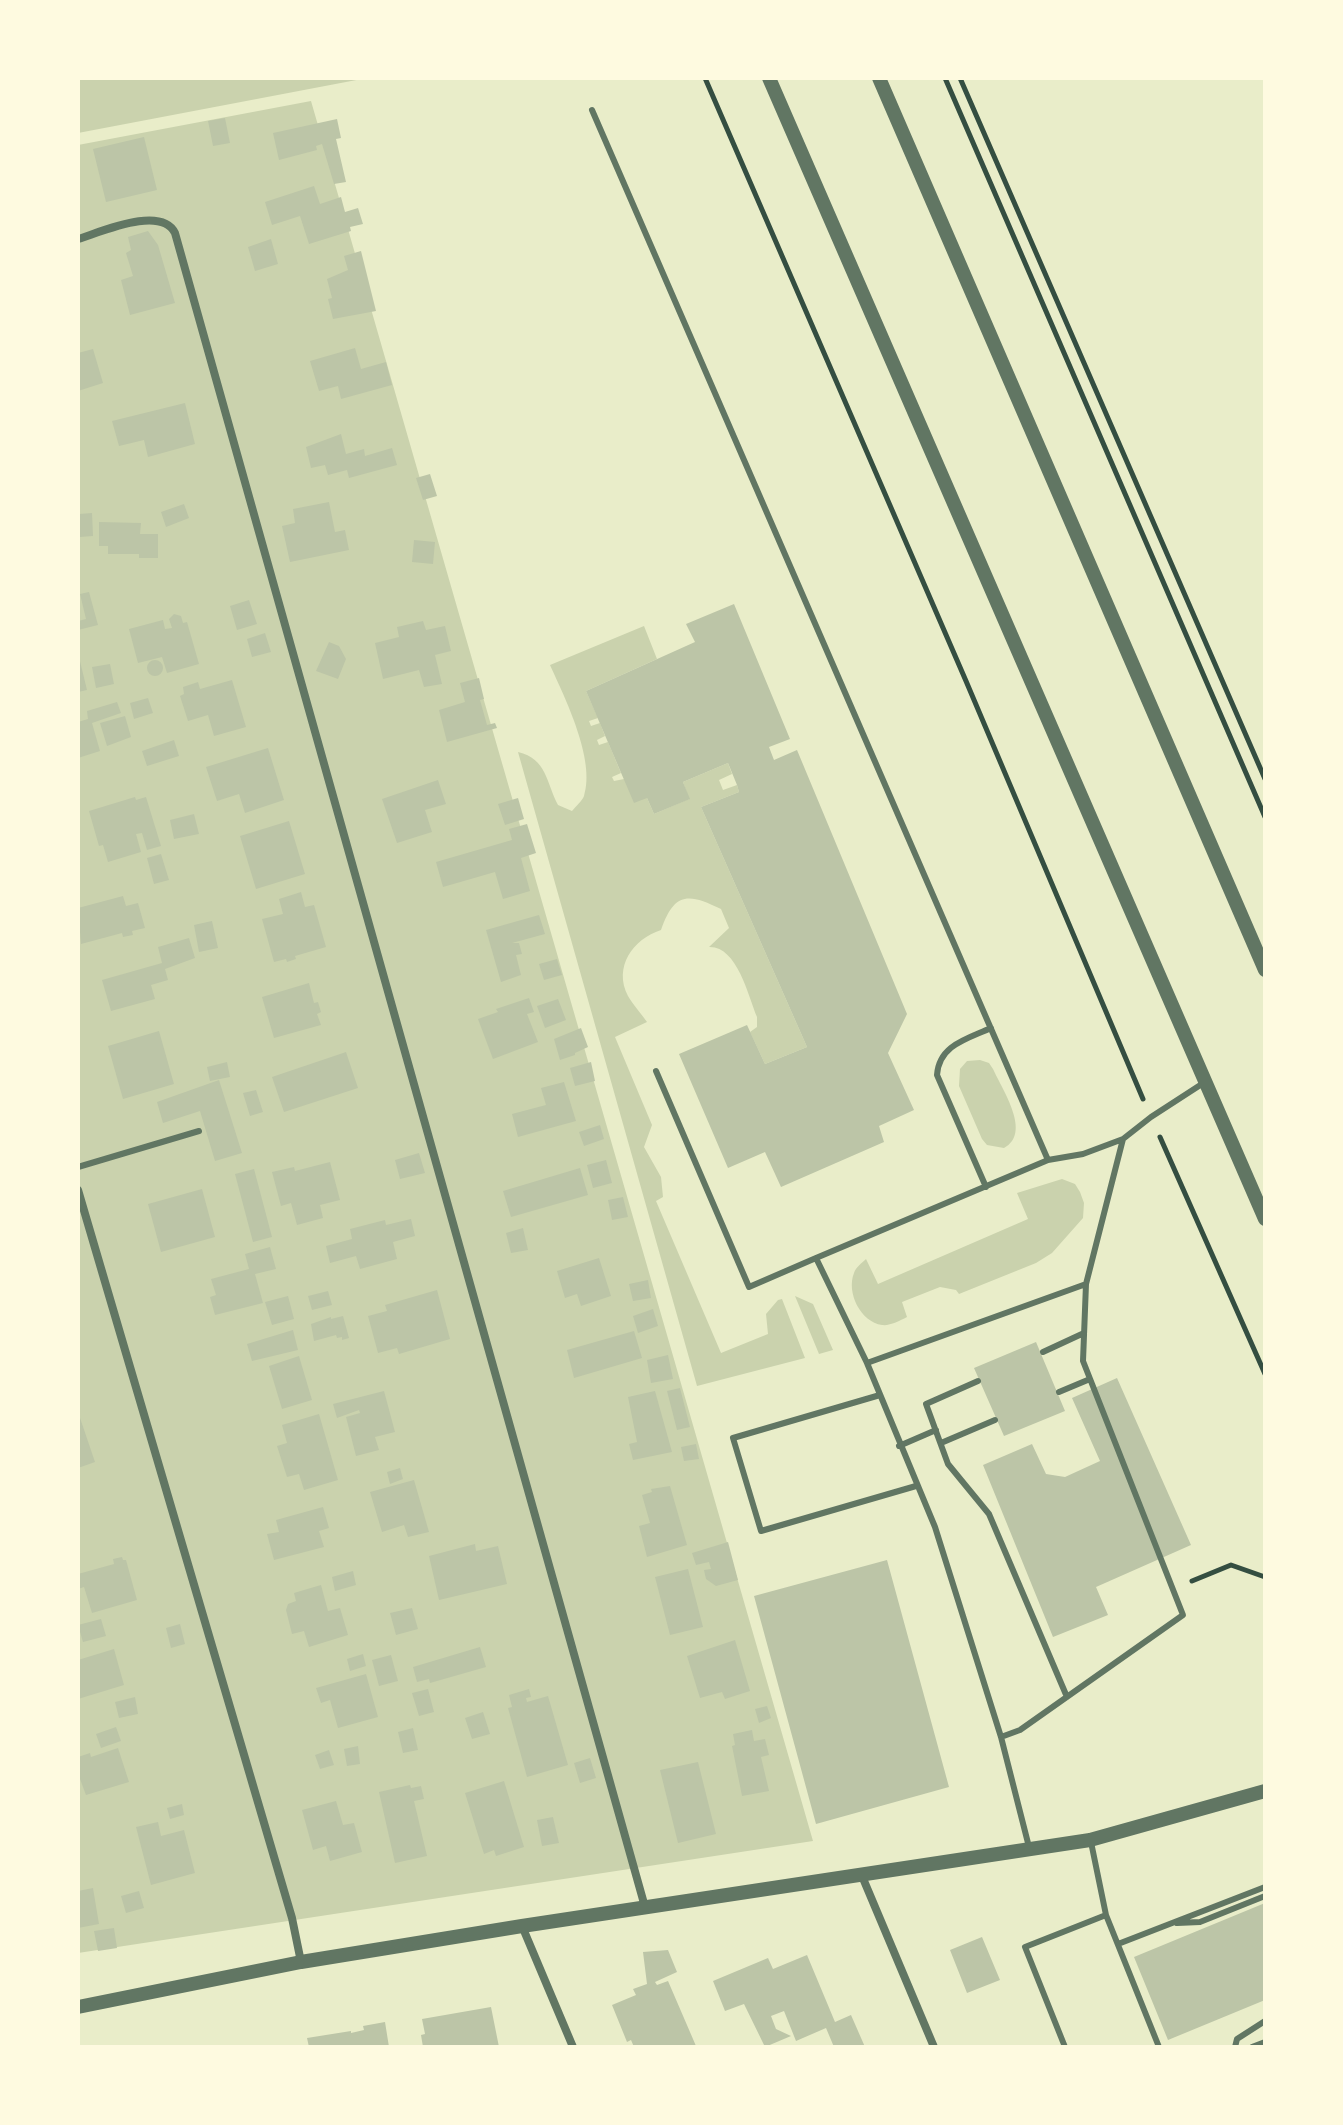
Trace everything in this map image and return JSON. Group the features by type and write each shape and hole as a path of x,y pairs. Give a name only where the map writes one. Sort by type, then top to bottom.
{"street":[{"path":"769,78 1265,1219"},
{"path":"879,78 1265,970"},
{"path":"78,239 148,219 171,225 175,233 645,1907"},
{"path":"78,1190 292,1918 301,1962"},
{"path":"78,2007 301,1962 1090,1840 1265,1791"},
{"path":"862,1876 934,2047"},
{"path":"522,1926 573,2047"}],"lane":[{"path":"592,110 1048,1160"},
{"path":"986,1187 937,1075 944,1051 991,1028"},
{"path":"656,1071 749,1287 1048,1160 1083,1154 1123,1139 1205,1082"},
{"path":"78,1167 199,1131"},
{"path":"1001,1737 1020,1730 1183,1615 1083,1361 1086,1284 1123,1139"},
{"path":"816,1258 867,1363 935,1527 1001,1737 1030,1850"},
{"path":"867,1363 1086,1284"},
{"path":"1043,1352 1084,1333"},
{"path":"1059,1392 1090,1379"},
{"path":"978,1381 926,1404 948,1464 989,1514 1067,1697"},
{"path":"880,1395 733,1438 761,1531 916,1486"},
{"path":"941,1443 995,1420"},
{"path":"899,1446 936,1430"},
{"path":"1090,1840 1106,1915 1159,2047"},
{"path":"1118,1944 1265,1887"},
{"path":"1172,1923 1200,1922 1265,1896"},
{"path":"1065,2047 1025,1947 1106,1915"},
{"path":"1235,2047 1237,2039 1265,2021"},
{"path":"1252,2047 1265,2042"}],"path":[{"path":"705,78 1151,1117 1265,1374"},
{"path":"945,78 1265,817"},
{"path":"960,78 1265,779"},
{"path":"1173,1589 1231,1565 1265,1577"}],"green space":[{"path":"78,78 367,78 78,133"},
{"path":"311,101 813,1841 78,1953 78,145"},
{"path":"644,626 657,659 586,691 598,718 589,721 591,726 600,723 605,736 597,740 599,745 608,742 621,773 612,777 614,781 624,779 647,798 654,814 689,799 683,782 728,763 732,774 719,780 723,790 737,785 739,792 701,807 807,1047 765,1064 750,1032 757,1027 757,1017 740,973 727,954 709,947 729,928 721,909 699,900 683,899 671,909 661,930 642,940 628,956 624,965 624,985 647,1022 615,1037 652,1125 644,1147 661,1177 663,1197 656,1201 721,1353 768,1334 766,1314 782,1299 805,1358 697,1386 518,752 535,760 544,772 558,805 572,811 584,796 586,765 577,729 550,665"},
{"path":"967,1061 989,1063 993,1069 1013,1111 1016,1132 1004,1148 987,1145 982,1139 959,1086 960,1069"},
{"path":"1062,1179 1075,1184 1080,1192 1084,1203 1083,1218 1052,1253 1036,1263 959,1294 956,1290 940,1287 902,1302 907,1317 888,1325 874,1323 862,1313 854,1297 852,1281 856,1269 866,1259 878,1284 1028,1219 1017,1193"},
{"path":"795,1296 813,1304 833,1350 819,1354"}],"building":[{"path":"225,118 230,143 213,146 208,121"},
{"path":"337,119 341,138 336,139 346,182 334,184 322,144 316,146 317,150 279,160 273,133"},
{"path":"144,137 157,190 106,202 93,149"},
{"path":"314,186 320,204 341,197 345,212 358,208 363,224 309,244 300,216 272,225 265,202"},
{"path":"148,231 158,245 175,303 130,315 121,280 133,276 126,253 131,250 128,237"},
{"path":"271,239 278,264 255,271 248,247"},
{"path":"361,251 376,311 333,319 327,279 348,270 344,256"},
{"path":"355,348 361,369 386,362 392,385 341,399 338,386 319,391 310,361"},
{"path":"93,349 103,383 78,391 78,353"},
{"path":"185,403 195,444 148,457 144,440 119,446 112,421"},
{"path":"341,434 346,454 364,449 365,456 392,448 397,465 349,478 347,470 328,475 325,465 311,468 306,447"},
{"path":"430,474 437,496 423,500 416,478"},
{"path":"329,502 335,532 345,530 349,550 290,562 282,526 295,523 293,509"},
{"path":"184,504 189,518 166,527 161,512"},
{"path":"92,513 93,536 80,537 79,514"},
{"path":"99,522 141,523 140,534 158,534 158,558 139,558 139,554 108,554 108,546 99,546"},
{"path":"414,540 435,542 433,564 412,562"},
{"path":"89,592 98,625 78,630 78,621 86,619 80,594"},
{"path":"249,600 257,624 237,630 230,606"},
{"path":"734,604 790,739 769,747 774,760 797,750 907,1014 888,1053 914,1110 879,1126 884,1142 781,1187 765,1152 728,1168 679,1054 747,1025 765,1064 807,1047 701,807 739,792 737,785 728,763 683,782 690,799 654,814 647,798 634,803 586,691 695,642 686,624"},
{"path":"174,614 181,616 183,623 187,622 199,664 167,673 162,657 138,663 129,629 163,620 165,629 172,628 169,619"},
{"path":"423,621 426,630 445,626 451,651 435,655 442,684 424,687 419,670 383,679 375,643 399,637 397,627"},
{"path":"265,633 271,652 252,657 247,639"},
{"path":"329,642 339,646 346,659 338,679 316,671"},
{"path":"78,653 87,690 78,692"},
{"path":"155,660 163,668 155,676 147,668"},
{"path":"110,664 114,684 96,688 92,667"},
{"path":"479,678 484,699 480,700 487,725 495,723 497,728 447,742 439,710 465,702 460,683"},
{"path":"232,680 246,727 214,736 208,715 188,721 180,696 184,694 183,687 198,682 200,689"},
{"path":"148,698 153,713 134,719 130,703"},
{"path":"117,702 121,713 92,723 100,751 78,758 78,722 88,719 87,711"},
{"path":"125,716 131,737 107,746 100,723"},
{"path":"174,740 179,756 147,766 142,751"},
{"path":"268,748 284,800 245,813 239,794 217,801 206,767"},
{"path":"438,780 446,804 425,810 432,832 397,843 382,799"},
{"path":"135,797 136,800 146,797 161,846 147,850 142,833 136,834 141,852 108,862 103,845 99,846 89,811"},
{"path":"518,798 524,819 505,825 498,804"},
{"path":"194,814 199,834 174,839 170,820"},
{"path":"289,821 305,874 256,889 240,836"},
{"path":"527,824 536,853 521,858 530,891 503,899 495,872 443,887 436,862 512,840 509,829"},
{"path":"161,854 169,880 154,884 147,858"},
{"path":"301,892 305,907 314,905 326,947 295,956 296,959 287,962 286,959 274,962 262,919 283,914 279,899"},
{"path":"123,896 126,906 138,903 145,928 132,931 133,935 123,937 122,933 81,944 78,908"},
{"path":"539,915 545,934 512,943 519,943 522,954 516,955 521,975 501,982 486,930"},
{"path":"212,921 218,948 199,952 194,925"},
{"path":"189,938 195,958 165,969 168,980 151,985 155,999 111,1011 102,980 162,963 158,947"},
{"path":"557,959 562,975 544,980 539,964"},
{"path":"309,983 314,1003 318,1002 321,1012 317,1014 321,1025 274,1038 262,997"},
{"path":"529,998 534,1012 527,1014 538,1042 493,1059 478,1019"},
{"path":"558,999 566,1020 545,1028 537,1006"},
{"path":"581,1028 588,1047 560,1060 554,1039"},
{"path":"159,1031 174,1084 123,1099 108,1046"},
{"path":"346,1052 358,1088 284,1112 272,1077"},
{"path":"227,1062 230,1077 210,1081 207,1067"},
{"path":"591,1062 595,1081 575,1086 570,1068"},
{"path":"219,1080 242,1153 215,1161 200,1111 163,1123 157,1102"},
{"path":"564,1082 576,1121 518,1137 512,1114 546,1105 541,1088"},
{"path":"256,1090 263,1112 250,1116 243,1093"},
{"path":"600,1125 604,1139 584,1146 579,1132"},
{"path":"419,1153 425,1173 400,1179 395,1160"},
{"path":"606,1160 612,1183 593,1188 587,1165"},
{"path":"330,1162 340,1200 320,1205 323,1218 297,1225 291,1203 281,1206 272,1172 294,1167 295,1171"},
{"path":"580,1168 588,1195 511,1217 503,1191"},
{"path":"254,1169 272,1237 253,1242 235,1174"},
{"path":"202,1189 215,1237 161,1252 148,1204"},
{"path":"623,1197 628,1217 612,1220 608,1200"},
{"path":"411,1219 415,1236 393,1242 397,1259 360,1269 356,1256 330,1263 326,1246 352,1239 350,1229 385,1220 386,1225"},
{"path":"523,1228 528,1250 511,1253 506,1233"},
{"path":"270,1247 276,1269 255,1274 263,1303 215,1315 210,1297 216,1295 211,1279 249,1269 245,1254"},
{"path":"599,1258 611,1296 581,1306 577,1294 565,1298 557,1271"},
{"path":"648,1280 651,1298 633,1301 629,1284"},
{"path":"437,1290 450,1339 399,1354 397,1348 378,1353 368,1316 387,1311 385,1305"},
{"path":"328,1291 332,1305 312,1310 308,1296"},
{"path":"288,1296 294,1319 272,1325 265,1302"},
{"path":"653,1309 658,1326 638,1333 633,1316"},
{"path":"343,1316 349,1338 342,1340 336,1335 314,1341 311,1324"},
{"path":"293,1330 298,1350 252,1361 247,1344"},
{"path":"634,1331 642,1358 574,1378 567,1350"},
{"path":"1036,1342 1065,1411 1004,1436 974,1368"},
{"path":"668,1355 673,1379 651,1383 647,1360"},
{"path":"299,1356 312,1400 282,1409 269,1366"},
{"path":"1117,1378 1191,1545 1096,1587 1108,1615 1053,1637 983,1465 1032,1444 1046,1474 1065,1477 1100,1461 1072,1398"},
{"path":"680,1388 690,1427 677,1430 667,1391"},
{"path":"384,1391 395,1432 375,1437 379,1450 356,1456 346,1417 360,1413 359,1410 337,1418 333,1404"},
{"path":"655,1391 672,1452 633,1460 629,1444 637,1442 628,1397"},
{"path":"78,1412 95,1462 78,1468"},
{"path":"319,1414 338,1480 304,1490 299,1474 287,1477 277,1446 287,1443 282,1425"},
{"path":"696,1444 699,1459 684,1461 681,1447"},
{"path":"400,1468 403,1479 390,1484 387,1472"},
{"path":"414,1480 429,1532 408,1537 404,1525 382,1532 370,1492"},
{"path":"670,1486 687,1545 647,1557 639,1526 650,1523 642,1495 652,1492 651,1489"},
{"path":"323,1507 329,1528 319,1531 324,1547 274,1560 267,1534 279,1532 276,1520"},
{"path":"728,1542 738,1580 716,1586 706,1579 704,1570 711,1569 709,1562 696,1565 692,1553"},
{"path":"475,1544 476,1551 498,1546 507,1584 439,1600 429,1556"},
{"path":"122,1557 126,1560 137,1600 92,1613 84,1587 78,1589 78,1574 114,1564 113,1559"},
{"path":"887,1560 949,1787 816,1824 754,1596"},
{"path":"688,1569 703,1627 670,1635 655,1577"},
{"path":"353,1571 356,1585 335,1591 332,1577"},
{"path":"321,1585 328,1611 340,1608 348,1635 309,1647 304,1631 292,1634 286,1610 288,1604 296,1601 294,1593"},
{"path":"412,1608 418,1629 396,1635 390,1613"},
{"path":"101,1619 106,1636 83,1642 78,1625"},
{"path":"180,1624 185,1644 171,1648 166,1628"},
{"path":"735,1640 750,1691 725,1699 722,1692 700,1698 687,1656"},
{"path":"480,1647 486,1667 430,1683 429,1679 417,1682 413,1667"},
{"path":"114,1649 124,1685 78,1699 78,1660"},
{"path":"363,1654 366,1666 350,1671 347,1659"},
{"path":"391,1655 398,1681 379,1686 372,1660"},
{"path":"366,1674 378,1717 338,1728 330,1700 321,1703 316,1688"},
{"path":"428,1689 434,1712 419,1716 412,1693"},
{"path":"529,1689 531,1697 526,1698 527,1702 548,1696 568,1765 527,1777 508,1708 512,1707 509,1695"},
{"path":"135,1697 138,1714 119,1718 115,1702"},
{"path":"767,1706 771,1718 759,1723 755,1709"},
{"path":"483,1712 490,1734 472,1739 465,1718"},
{"path":"116,1727 121,1741 101,1748 96,1734"},
{"path":"413,1728 418,1750 403,1753 398,1732"},
{"path":"752,1730 754,1741 765,1739 769,1755 761,1757 769,1791 742,1796 732,1746 735,1745 733,1734"},
{"path":"358,1746 360,1764 347,1766 344,1749"},
{"path":"118,1748 129,1782 86,1795 78,1780 78,1757 90,1753 91,1757"},
{"path":"329,1750 334,1765 320,1769 315,1755"},
{"path":"590,1758 596,1778 580,1783 574,1763"},
{"path":"698,1762 716,1834 678,1843 660,1770"},
{"path":"504,1781 524,1847 496,1856 494,1850 484,1854 465,1793"},
{"path":"410,1785 411,1788 421,1786 424,1799 414,1801 427,1856 395,1863 379,1792"},
{"path":"336,1801 343,1825 354,1823 362,1852 330,1861 326,1846 313,1850 302,1810"},
{"path":"182,1804 184,1815 170,1819 167,1808"},
{"path":"553,1817 559,1843 542,1846 537,1820"},
{"path":"158,1822 161,1836 184,1830 195,1873 151,1885 136,1827"},
{"path":"93,1888 99,1924 78,1928 78,1891"},
{"path":"139,1891 144,1908 126,1913 121,1896"},
{"path":"1265,1903 1265,2000 1168,2040 1134,1957"},
{"path":"114,1928 117,1948 98,1951 94,1931"},
{"path":"982,1937 1000,1980 967,1993 950,1950"},
{"path":"668,1950 677,1972 655,1982 657,1985 668,1981 696,2046 634,2047 631,2040 627,2042 612,2005 636,1995 633,1989 647,1984 643,1952"},
{"path":"807,1955 835,2022 851,2015 865,2047 834,2047 826,2028 796,2041 784,2011 771,2016 776,2029 791,2036 765,2047 744,2004 725,2011 713,1981 768,1958 773,1969"},
{"path":"491,2007 499,2047 423,2047 421,2035 425,2034 422,2019"},
{"path":"385,2022 389,2047 309,2047 307,2038 351,2033 364,2030 363,2026"}]}
